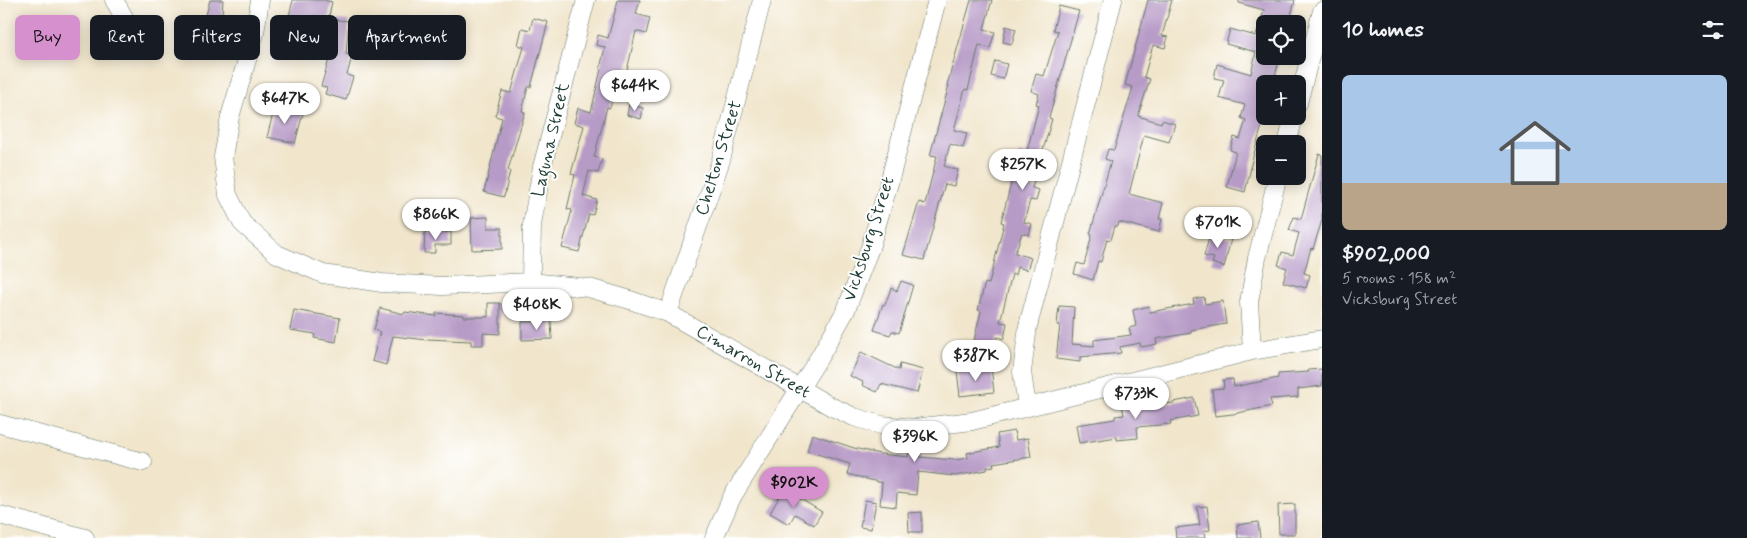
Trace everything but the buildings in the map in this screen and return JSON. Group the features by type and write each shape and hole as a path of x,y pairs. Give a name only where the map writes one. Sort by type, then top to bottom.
{"street":[{"path":"114,0 123,15"},
{"name":"Cimarron Street","path":"260,0 255,34 230,117 223,157 228,195 242,223 277,254 323,274 382,283 442,286 531,282 589,288 668,313 800,389 854,417 881,425 914,428 972,421 1252,352 1322,339"},
{"name":"Laguna Street","path":"531,282 532,225 542,167 586,0"},
{"name":"Chelton Street","path":"668,313 721,160 762,0"},
{"name":"Vicksburg Street","path":"714,538 732,497 800,389 846,310 870,248 937,0"},
{"path":"1027,407 1022,372 1028,326 1114,0"},
{"path":"1305,75 1322,11"},
{"path":"1252,352 1249,302 1257,258 1276,185"},
{"path":"0,424 142,462"},
{"path":"0,515 85,538"}]}
